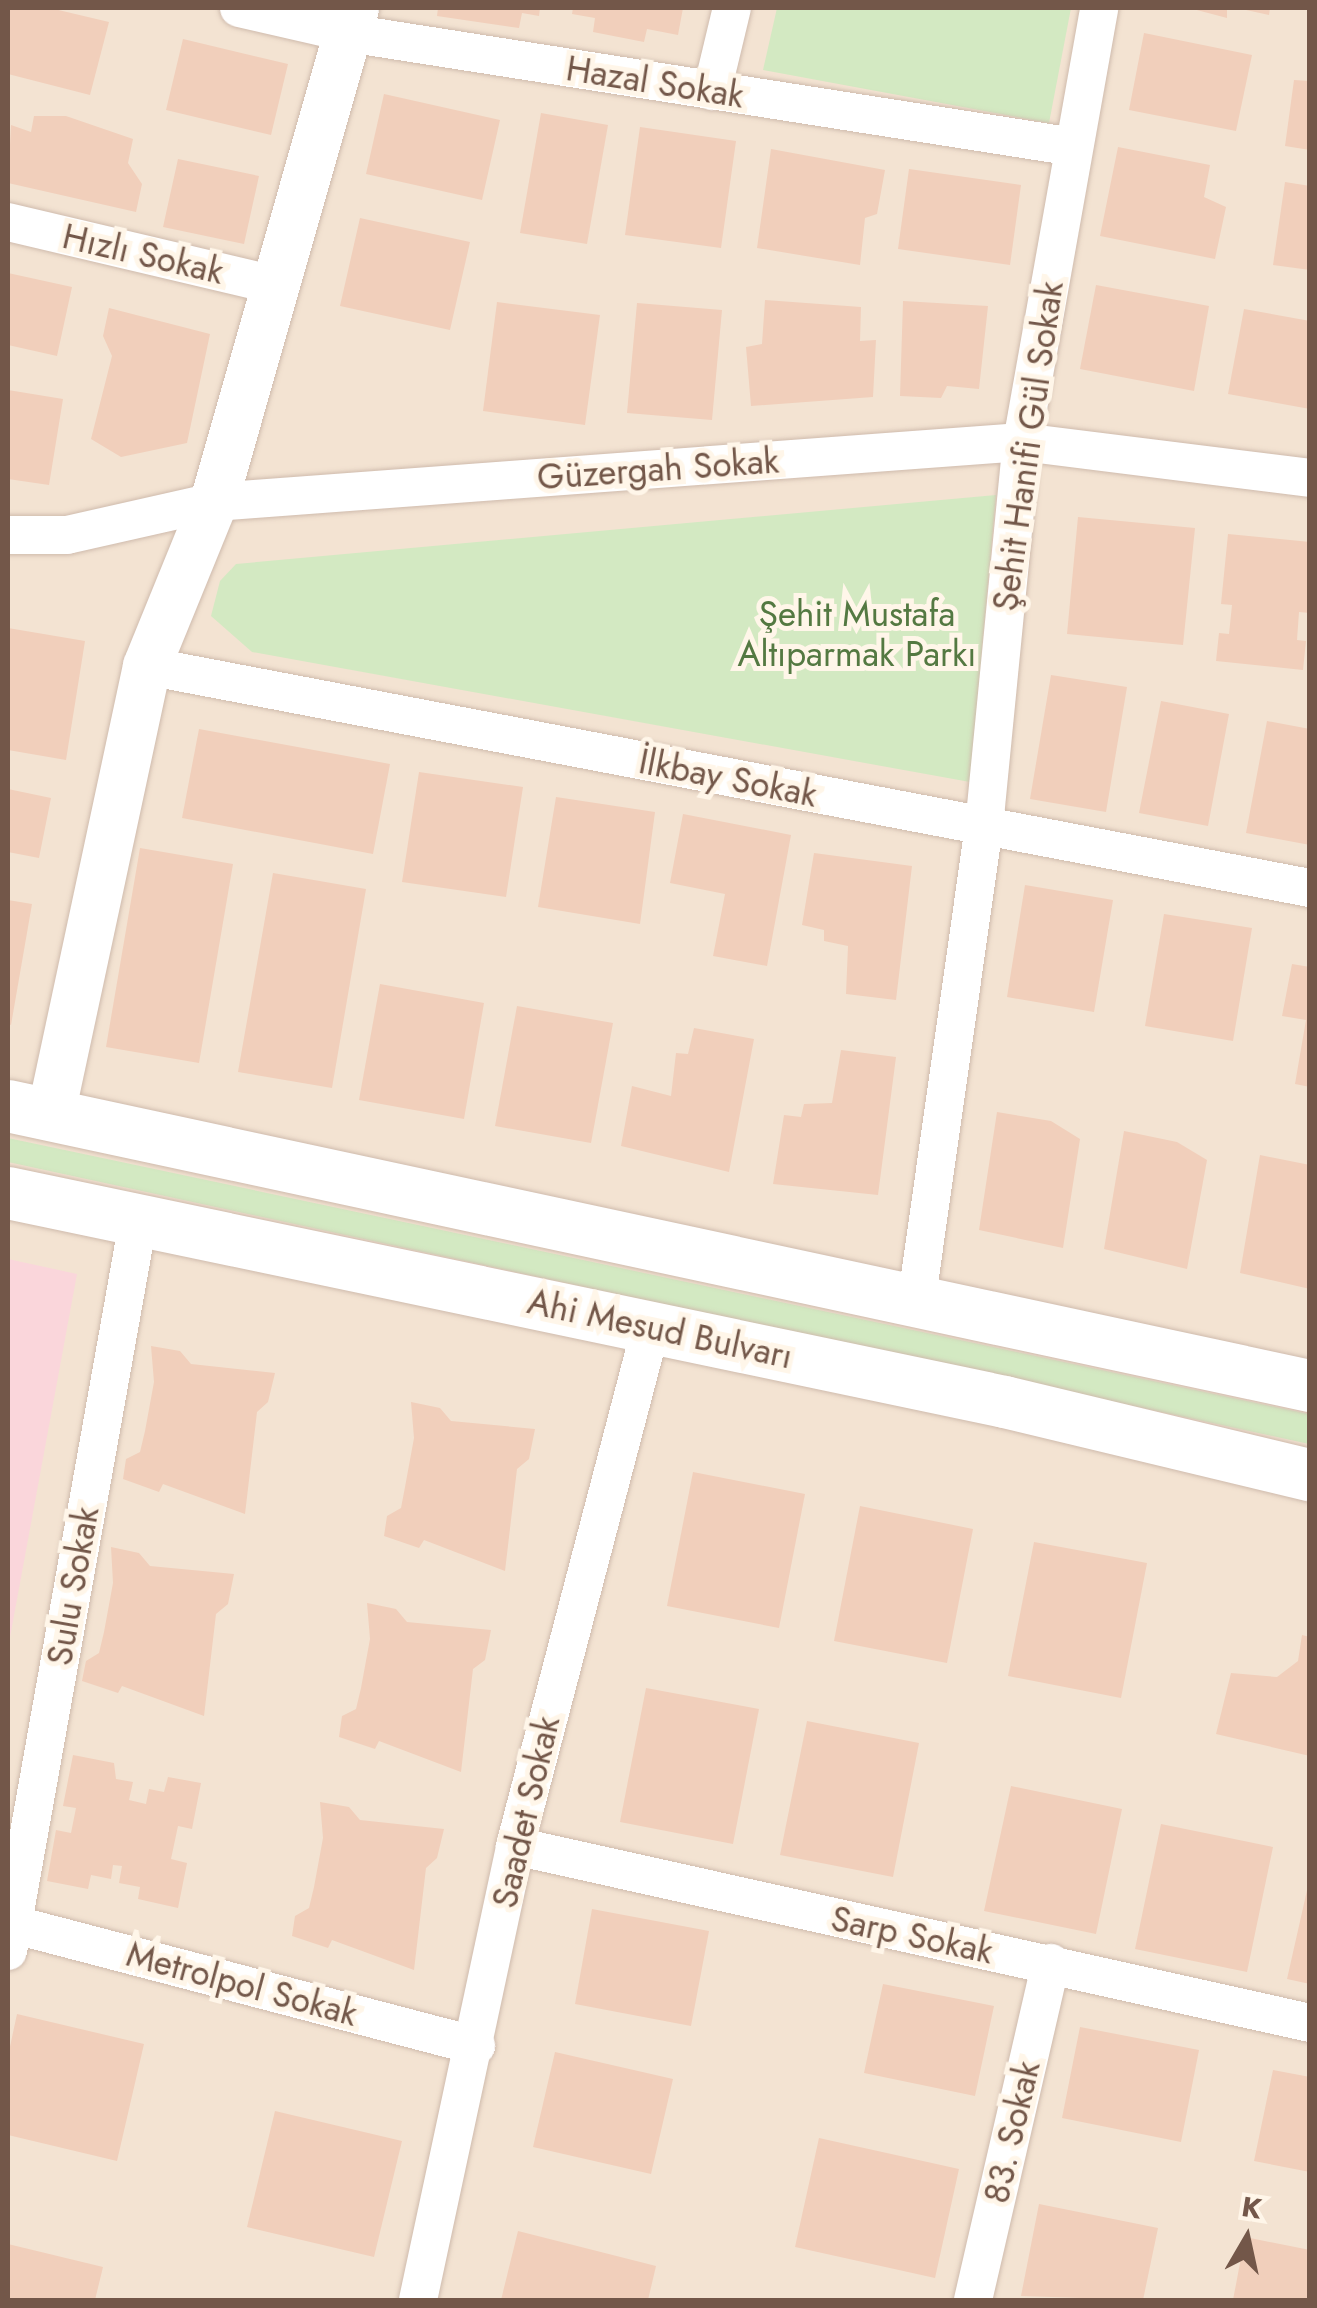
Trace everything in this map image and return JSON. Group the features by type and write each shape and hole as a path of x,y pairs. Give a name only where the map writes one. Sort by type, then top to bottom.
{"main road":[{"path":"29,1110 1310,1386"},
{"name":"Ahi Mesud Bulvarı","path":"8,1193 1144,1432 1310,1475"}],"street":[{"name":"Hazal Sokak","path":"239,8 352,20 712,91 1074,146"},
{"path":"712,91 732,8"},
{"name":"Şehit Hanifi Gül Sokak","path":"916,1304 984,827 1022,442 1099,8"},
{"path":"29,1110 147,666 214,502 352,20"},
{"name":"Hızlı Sokak","path":"8,222 278,286"},
{"name":"Güzergah Sokak","path":"8,535 67,535 214,502 1022,442 1310,478"},
{"name":"İlkbay Sokak","path":"147,666 1310,888"},
{"name":"Sulu Sokak","path":"9,1932 138,1222"},
{"name":"Saadet Sokak","path":"418,2300 476,2046 515,1846 651,1327"},
{"name":"Sarp Sokak","path":"515,1846 1310,2022"},
{"name":"Metrolpol Sokak","path":"9,1932 476,2046"},
{"name":"83. Sokak","path":"973,2300 1051,1964"}],"shaded area":[{"path":"8,8 1309,8 1309,2300 8,2300"},
{"path":"8,1259 77,1274 8,1648"}],"green space":[{"path":"777,8 1071,8 1049,123 763,70"},
{"name":"Şehit Mustafa Altıparmak Parkı","path":"996,495 970,782 252,652 211,616 220,581 236,564"},
{"path":"8,1138 1309,1414 1309,1444 8,1162"}],"building":[{"path":"8,8 50,8 109,22 90,95 8,74"},
{"path":"438,8 540,8 539,16 522,13 519,28 437,16"},
{"path":"573,8 683,8 678,35 647,29 644,42 593,32 595,18 572,14"},
{"path":"1227,8 1227,18 1193,9"},
{"path":"1237,8 1270,8 1269,15"},
{"path":"1144,33 1252,55 1236,131 1129,110"},
{"path":"183,39 288,64 271,135 166,110"},
{"path":"1294,80 1310,81 1310,150 1285,146"},
{"path":"384,94 500,120 482,200 366,174"},
{"path":"541,113 608,125 587,244 520,233"},
{"path":"34,116 66,116 133,139 128,163 142,184 136,212 8,183 11,125 31,132"},
{"path":"640,127 736,141 721,248 625,235"},
{"path":"1118,147 1210,165 1204,197 1226,207 1215,259 1100,236"},
{"path":"771,149 885,170 877,214 865,218 860,265 757,248"},
{"path":"178,159 259,176 244,244 163,227"},
{"path":"909,169 1021,185 1010,265 898,249"},
{"path":"1285,182 1310,186 1310,270 1273,265"},
{"path":"360,218 470,242 450,330 340,306"},
{"path":"8,273 72,287 57,356 8,345"},
{"path":"1096,285 1209,306 1194,391 1080,369"},
{"path":"765,300 861,307 860,341 876,340 873,397 751,406 746,347 762,344"},
{"path":"903,301 988,306 979,389 947,386 941,398 900,396"},
{"path":"497,302 600,315 585,425 483,411"},
{"path":"637,303 722,310 712,420 627,413"},
{"path":"109,308 210,334 187,443 121,457 91,439 112,356 103,336"},
{"path":"1244,309 1310,321 1310,409 1228,394"},
{"path":"8,390 63,399 49,485 8,479"},
{"path":"1078,517 1195,528 1183,645 1067,634"},
{"path":"1228,534 1310,542 1310,613 1299,612 1297,640 1306,641 1303,670 1216,661 1219,633 1229,634 1232,605 1221,604"},
{"path":"8,628 85,641 66,760 8,750"},
{"path":"1051,675 1127,687 1106,812 1030,799"},
{"path":"1161,701 1229,714 1208,826 1139,813"},
{"path":"1267,721 1310,729 1310,845 1246,833"},
{"path":"199,729 390,764 373,854 182,818"},
{"path":"419,772 523,787 506,897 402,882"},
{"path":"8,789 51,798 39,858 8,852"},
{"path":"556,797 655,812 640,924 538,907"},
{"path":"683,814 791,835 767,966 713,956 725,894 670,883"},
{"path":"140,848 233,864 199,1063 106,1047"},
{"path":"814,853 912,866 896,1000 846,994 848,946 824,941 824,930 802,925"},
{"path":"273,873 366,889 332,1088 238,1072"},
{"path":"1025,885 1113,900 1094,1012 1007,997"},
{"path":"8,900 32,904 11,1025 8,1024"},
{"path":"1164,914 1252,928 1233,1041 1145,1026"},
{"path":"1292,964 1310,967 1310,1087 1295,1084 1306,1020 1282,1016"},
{"path":"380,984 484,1003 464,1119 359,1100"},
{"path":"517,1006 613,1023 591,1143 495,1126"},
{"path":"694,1028 754,1039 729,1172 621,1146 632,1086 671,1096 676,1053 688,1054"},
{"path":"841,1050 896,1057 878,1195 773,1184 784,1115 801,1117 804,1104 832,1103"},
{"path":"997,1112 1051,1121 1080,1139 1063,1248 979,1230"},
{"path":"1124,1131 1177,1142 1207,1160 1187,1269 1104,1249"},
{"path":"1260,1155 1310,1165 1310,1289 1240,1273"},
{"path":"151,1346 180,1351 191,1364 275,1373 268,1402 257,1412 245,1514 163,1484 159,1492 123,1479 126,1459 140,1452 145,1431 154,1382"},
{"path":"411,1402 440,1408 451,1421 535,1429 529,1459 517,1469 505,1571 424,1540 419,1548 384,1536 387,1516 401,1508 414,1438"},
{"path":"693,1472 805,1494 779,1628 667,1606"},
{"path":"860,1506 973,1529 947,1663 834,1641"},
{"path":"1034,1542 1147,1563 1121,1698 1008,1676"},
{"path":"111,1547 139,1553 150,1566 234,1574 228,1604 216,1614 204,1716 122,1686 118,1693 82,1681 86,1661 99,1653 104,1632 113,1583"},
{"path":"367,1603 396,1609 407,1622 491,1630 485,1660 473,1669 461,1772 379,1741 375,1749 339,1737 342,1716 356,1709 361,1688 370,1639"},
{"path":"1302,1635 1310,1637 1310,1756 1216,1734 1231,1673 1277,1677 1298,1661"},
{"path":"646,1688 759,1709 733,1844 620,1822"},
{"path":"807,1721 919,1743 893,1877 780,1855"},
{"path":"73,1755 114,1763 116,1779 133,1782 129,1800 146,1804 149,1789 164,1792 168,1777 201,1783 192,1829 178,1826 171,1859 187,1863 178,1908 138,1899 140,1887 119,1883 122,1866 113,1865 111,1879 91,1875 88,1889 47,1881 56,1830 71,1833 76,1808 63,1806"},
{"path":"1011,1786 1122,1809 1096,1934 984,1911"},
{"path":"320,1802 349,1807 360,1820 444,1829 437,1858 426,1868 414,1970 332,1940 328,1948 292,1936 295,1916 309,1908 314,1887 323,1838"},
{"path":"1161,1824 1273,1847 1247,1972 1135,1949"},
{"path":"1310,1877 1310,1984 1287,1979"},
{"path":"592,1909 709,1931 691,2026 575,2004"},
{"path":"883,1984 994,2006 975,2096 864,2073"},
{"path":"17,2014 144,2044 117,2161 8,2135 8,2056"},
{"path":"1080,2027 1199,2050 1181,2142 1062,2118"},
{"path":"555,2052 673,2079 651,2174 533,2147"},
{"path":"1273,2070 1310,2077 1310,2172 1254,2161"},
{"path":"275,2111 402,2141 374,2257 247,2227"},
{"path":"819,2138 959,2169 935,2278 795,2247"},
{"path":"1039,2204 1158,2228 1143,2300 1021,2296"},
{"path":"518,2231 656,2266 648,2300 501,2300"},
{"path":"1245,2237 1310,2250 1310,2300 1233,2300"},
{"path":"8,2244 103,2267 95,2300 8,2300"}]}
